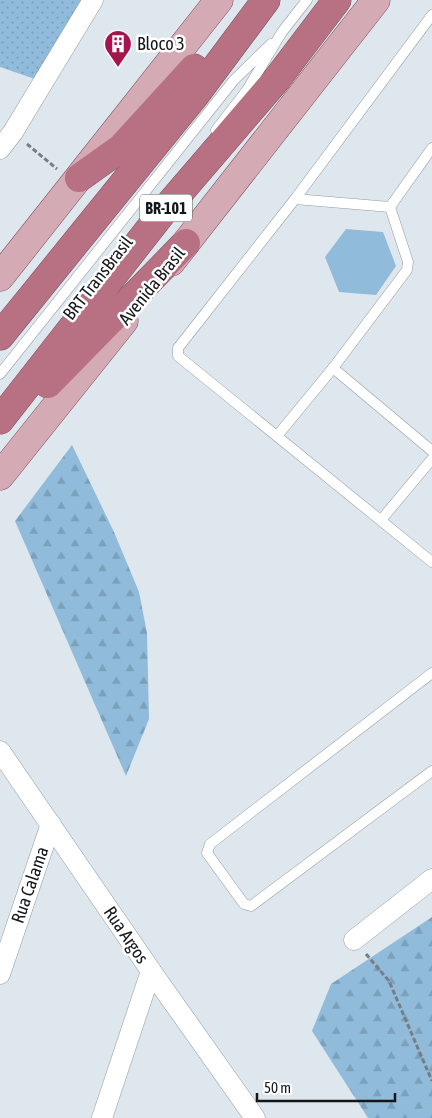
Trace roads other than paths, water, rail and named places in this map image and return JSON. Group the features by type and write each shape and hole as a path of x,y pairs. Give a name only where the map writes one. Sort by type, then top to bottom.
{"highway":[{"path":"76,181 121,148 179,85 252,0"},
{"name":"BR-101","path":"0,336 196,94 266,0"},
{"name":"Avenida Brasil","path":"0,420 162,213 277,79 337,0"},
{"path":"0,434 186,243"}],"main road":[{"path":"0,277 219,0"},
{"name":"Avenida Brasil","path":"0,476 186,243 376,0"}],"street":[{"path":"0,149 13,132 93,0"},
{"name":"Rua Argos","path":"0,753 51,824 251,1116"},
{"name":"Rua Calama","path":"0,974 51,824"},
{"path":"354,940 432,879"},
{"path":"102,1118 150,971"}],"lane":[{"name":"BRT TransBrasil","path":"210,137 247,90 282,32 307,0"},
{"path":"432,15 295,199 178,348 178,356 432,562"},
{"name":"BRT TransBrasil","path":"0,374 234,80 282,32"},
{"path":"390,207 432,148"},
{"name":"BRT TransBrasil","path":"74,308 173,184"},
{"path":"295,199 390,207"},
{"path":"277,436 407,270 408,262 390,207"},
{"path":"332,368 432,452"},
{"path":"381,520 432,459"},
{"path":"432,673 210,844 207,853 244,904 251,906 432,771"}],"place":[{"name":"Bloco 3","path":"118,68"}]}
